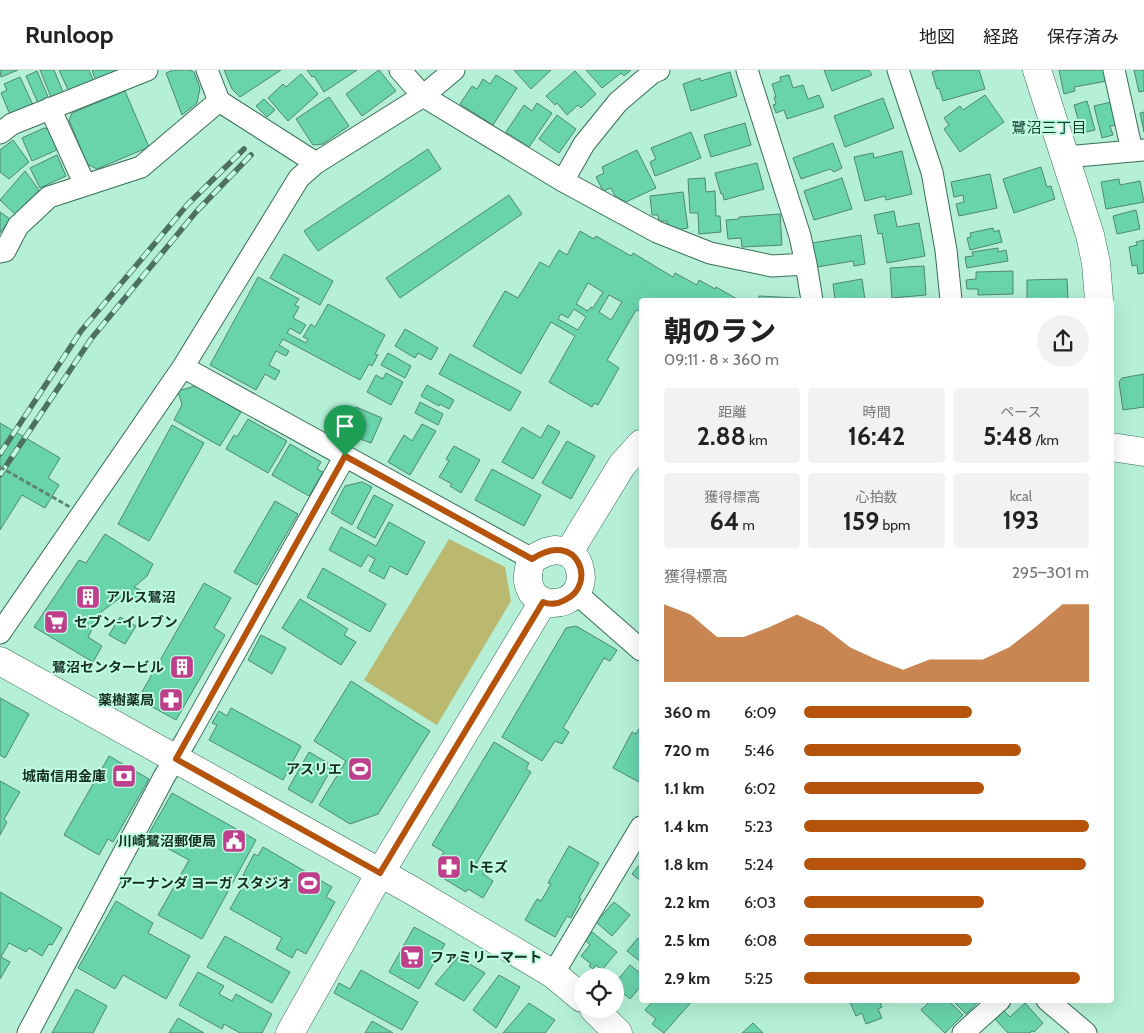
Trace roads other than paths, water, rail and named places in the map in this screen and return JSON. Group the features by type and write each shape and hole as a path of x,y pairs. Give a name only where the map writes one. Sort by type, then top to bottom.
{"street":[{"path":"0,133 12,124 147,70"},
{"path":"207,70 219,101 316,164"},
{"path":"400,70 422,96 563,181 657,232 710,253 772,266 806,264"},
{"path":"0,634 183,367 299,178 316,164 422,96 454,70"},
{"path":"563,181 584,144 618,102 652,73 659,70"},
{"path":"747,70 800,236 812,298"},
{"path":"898,70 932,172 946,250 951,298"},
{"path":"1037,70 1090,235 1096,263 1099,298"},
{"path":"1066,157 1138,151 1114,70"},
{"path":"0,252 5,251 18,226 49,197 141,167 219,101"},
{"path":"50,108 85,185"},
{"path":"183,367 532,559"},
{"path":"569,552 622,465 639,446"},
{"path":"1114,447 1144,452"},
{"path":"28,1033 164,777 176,759 345,456"},
{"path":"555,550 569,552 575,557 581,573 576,593 561,602 552,604 543,602 532,592 528,583 527,575 532,559 555,550"},
{"path":"576,593 639,648"},
{"path":"290,1033 380,873 543,602"},
{"path":"0,661 380,873 553,974 574,991"},
{"path":"553,974 639,831"},
{"path":"963,1033 997,1003"},
{"path":"1051,1003 1086,1033"},
{"path":"603,1018 618,1033"}],"railway":[{"path":"0,454 81,331 188,204 244,149"},
{"path":"0,475 91,339 196,212 251,155"}],"place":[{"name":"アルス鷺沼","path":"88,597"},
{"name":"セブン-イレブン","path":"56,622"},
{"name":"鷺沼センタービル","path":"182,667"},
{"name":"薬樹薬局","path":"171,700"},
{"name":"アスリエ","path":"360,769"},
{"name":"城南信用金庫","path":"124,776"},
{"name":"川崎鷺沼郵便局","path":"234,841"},
{"name":"トモズ","path":"449,867"},
{"name":"アーナンダ ヨーガ スタジオ","path":"309,883"},
{"name":"ファミリーマート","path":"412,957"}],"district":[{"name":"鷺沼三丁目","path":"1049,128"}]}
